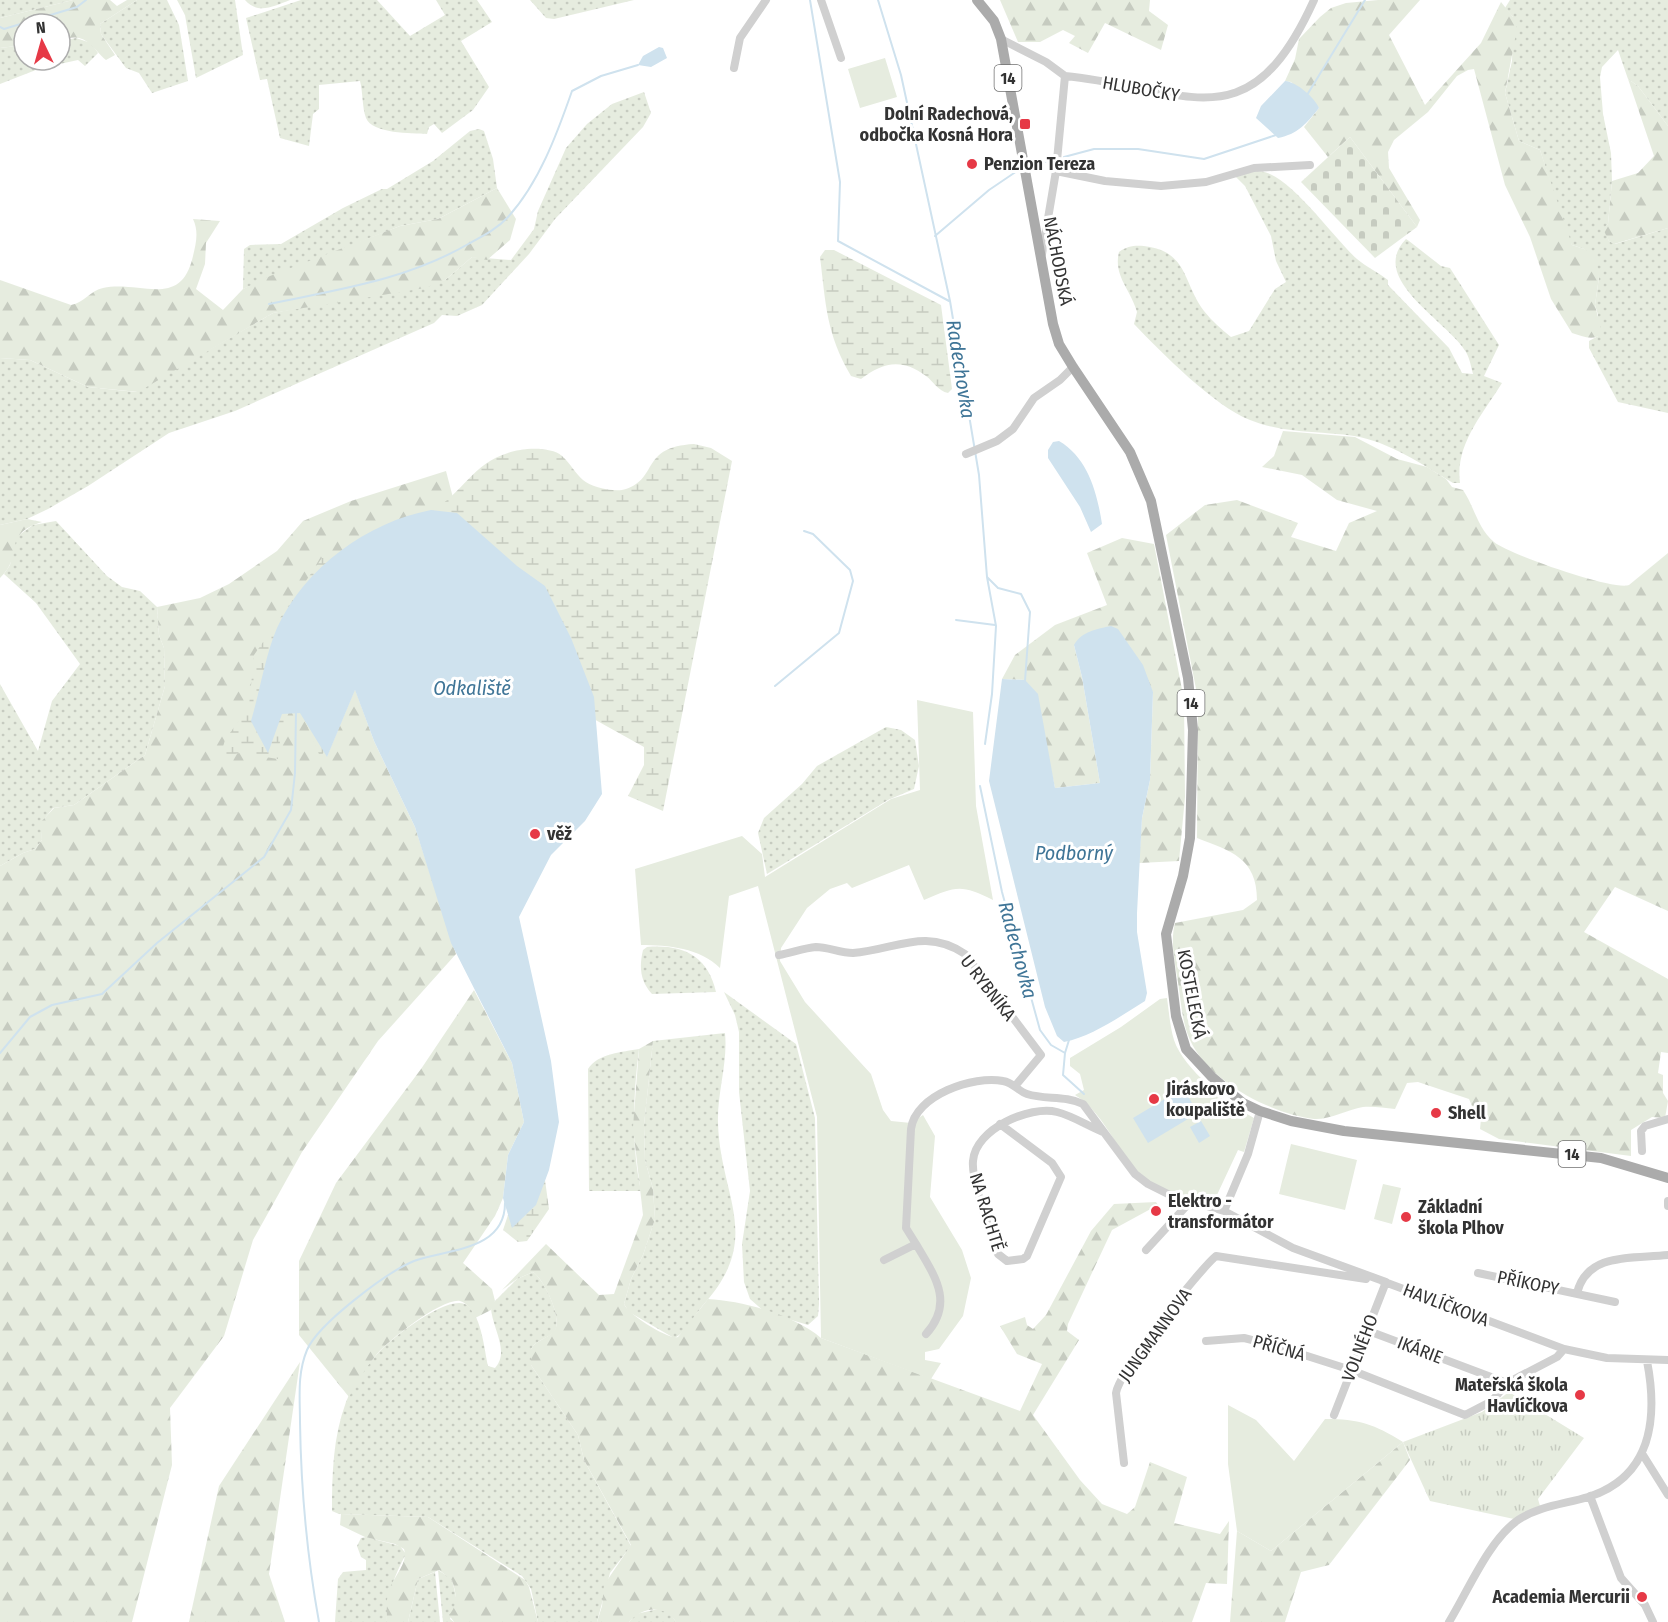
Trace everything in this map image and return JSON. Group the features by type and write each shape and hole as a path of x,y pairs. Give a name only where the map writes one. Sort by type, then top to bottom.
{"main road":[{"name":"NÁCHODSKÁ","path":"977,0 994,21 1001,39 1053,324 1059,344 1130,452 1155,512"},
{"name":"KOSTELECKÁ","path":"1155,512 1188,678 1193,730 1189,852 1166,934 1176,1016 1182,1040 1199,1065 1235,1096 1260,1111 1344,1131 1601,1158 1668,1178"}],"street":[{"path":"734,68 740,38 766,0"},
{"path":"822,0 841,58"},
{"name":"HLUBOČKY","path":"1065,76 1178,97 1208,97 1239,91 1255,84 1278,63 1293,41 1314,0"},
{"path":"1001,39 1046,62 1065,76 1056,171 1041,259"},
{"path":"1056,171 1105,181 1161,186 1206,182 1254,168 1310,165"},
{"path":"968,454 997,441 1013,429 1034,398 1060,380 1073,367"},
{"name":"U RYBNÍKA","path":"779,955 815,947 851,953 925,940 943,942 953,946 964,954 1041,1055 1016,1085"},
{"path":"926,1334 937,1322 940,1304 938,1282 906,1228 911,1129 917,1114 947,1090 970,1080 985,1079 1016,1085 1026,1094 1074,1100 1083,1104 1135,1174 1148,1184 1190,1202 1224,1211 1279,1242 1386,1282"},
{"name":"NA RACHTĚ","path":"1000,1124 1052,1163 1061,1177 1027,1256 1016,1261 1007,1261 998,1254 973,1170 978,1143 1000,1124 1048,1111 1104,1132"},
{"path":"1224,1211 1248,1154 1260,1111"},
{"path":"1641,1151 1641,1131 1645,1126 1668,1119"},
{"path":"1668,1201 1668,1206"},
{"path":"1146,1250 1190,1202"},
{"path":"884,1260 916,1244"},
{"name":"PŘÍKOPY","path":"1577,1293 1584,1275 1591,1268 1603,1262 1668,1255"},
{"name":"HAVLÍČKOVA","path":"1221,1256 1386,1282 1564,1349 1607,1358 1668,1360"},
{"name":"JUNGMANNOVA","path":"1124,1463 1116,1393 1118,1383 1194,1281 1212,1259 1221,1256"},
{"name":"PŘÍKOPY","path":"1478,1273 1615,1302"},
{"name":"VOLNÉHO","path":"1334,1415 1386,1282"},
{"name":"IKÁRIE","path":"1366,1330 1507,1383"},
{"name":"PŘÍČNÁ","path":"1206,1341 1221,1337 1244,1338 1351,1370 1465,1415 1492,1401 1507,1383"},
{"path":"1507,1383 1557,1357 1564,1349"},
{"path":"1449,1622 1490,1552 1508,1528 1530,1513 1590,1496 1616,1483 1643,1455 1653,1390 1647,1361"},
{"path":"1643,1455 1668,1495"},
{"path":"1590,1496 1621,1578 1645,1605 1653,1622"}],"green space":[{"path":"0,0 73,0 24,12 12,12 12,15 0,18"},
{"path":"73,0 110,0 117,6 127,0 137,0 100,24 101,34 115,55 106,60 87,42 72,38 72,12 24,12"},
{"path":"137,0 167,0 179,25 188,81 152,93 139,73 126,68 101,34 100,24"},
{"path":"177,0 235,0 243,55 196,78 185,15"},
{"path":"245,0 290,0 272,7 261,8 250,5"},
{"path":"301,0 377,0 410,36 445,15 436,0 477,0 492,22 461,41 489,87 473,110 442,133 434,124 429,127 427,134 393,132 370,123 365,114 360,81 319,85 319,109 313,114 309,146 280,138 267,79 260,80 246,18"},
{"path":"530,0 634,0 554,19 546,18"},
{"path":"1000,0 1150,0 1149,11 1168,25 1161,50 1105,23 1088,53 1069,43 1075,36 1063,30 1040,42 1018,42"},
{"path":"1420,0 1389,35 1425,105 1481,43 1501,2 1513,17 1517,28 1505,93 1519,141 1540,150 1572,245 1584,249 1596,258 1599,277 1595,305 1602,333 1599,336 1588,338 1572,333 1551,299 1530,237 1505,185 1474,69 1457,76 1428,112 1394,140 1388,152 1389,168 1420,220 1417,227 1350,137 1328,157 1304,127 1319,108 1291,82 1285,81 1295,59 1299,39 1331,8 1346,3"},
{"path":"1510,0 1668,0 1668,126 1638,86 1628,79 1618,50 1602,67 1600,77 1603,114 1611,153 1612,181 1608,224 1604,229 1609,241 1615,244 1668,228 1668,413 1618,402 1589,348 1589,341 1598,336 1598,315 1595,305 1599,277 1584,249 1572,245 1568,238 1540,150 1519,141 1505,93 1512,61 1513,17 1505,8"},
{"path":"12,15 12,46 0,48 0,18"},
{"path":"72,39 91,43 98,53 85,66 78,60 72,61"},
{"path":"12,46 12,72 31,72 0,84 0,48"},
{"path":"885,58 897,97 860,108 848,69"},
{"path":"1628,79 1638,86 1668,126 1668,228 1614,244 1609,241 1603,229 1608,224 1612,181 1638,173 1654,156"},
{"path":"644,92 651,113 643,127 555,219 529,254 482,305 457,316 442,315 434,323 235,411 169,433 48,509 27,519 0,525 0,358 30,360 88,387 136,392 273,313 445,280 472,257 511,260 534,229 538,211 566,148 587,124 612,104"},
{"path":"479,129 484,131 493,159 497,188 438,219 400,226 243,289 244,249 250,245 281,244 343,208 382,189 387,189 433,161 470,131"},
{"path":"1350,137 1417,227 1375,258 1301,182"},
{"path":"1257,171 1282,181 1357,259 1388,280 1388,285 1449,348 1462,373 1473,374 1466,352 1457,340 1403,284 1396,269 1397,254 1406,239 1441,266 1450,268 1499,345 1484,376 1502,383 1466,442 1462,455 1460,483 1453,483 1406,455 1367,439 1341,434 1276,428 1250,420 1205,391 1134,324 1137,312 1120,276 1118,261 1119,252 1130,247 1142,246 1162,251 1179,263 1204,311 1231,337 1249,331 1275,289 1286,282 1276,261 1271,236 1245,186 1235,176"},
{"path":"497,188 516,219 510,240 487,260 472,257 445,280 425,288 273,313 138,392 88,387 30,360 0,358 0,280 71,305 103,288 169,288 179,283 187,273 193,256 196,233 193,219 220,221 206,243 205,264 196,289 223,310 243,289 270,276 400,226 438,219"},
{"path":"825,250 834,250 941,305 952,389 948,393 909,366 893,364 877,369 861,379 851,376 836,346 828,318 820,257"},
{"path":"1283,431 1355,437 1397,459 1427,467 1446,479 1452,487 1463,490 1484,531 1494,542 1519,555 1583,577 1629,585 1668,553 1668,911 1615,887 1584,932 1668,979 1668,1053 1661,1052 1658,1073 1663,1075 1663,1093 1668,1101 1665,1118 1652,1117 1631,1130 1631,1156 1499,1139 1480,1129 1481,1119 1475,1113 1469,1099 1418,1082 1407,1083 1395,1109 1363,1107 1320,1119 1297,1116 1261,1103 1226,1082 1199,1055 1190,1040 1183,1019 1174,960 1175,923 1243,910 1257,900 1256,886 1247,865 1231,852 1197,838 1198,699 1166,535 1205,505 1237,500 1298,523 1291,537 1336,551 1349,523 1377,511 1337,500 1302,475 1262,467 1274,456"},
{"path":"694,444 711,448 732,461 663,811 628,796 644,765 644,747 574,708 429,512 450,498 475,472 495,458 514,451 536,449 557,453 587,483 603,489 621,490 636,484 643,478 657,457 665,451 677,446"},
{"path":"446,471 457,513 282,713 301,713 327,756 355,689 374,741 415,827 456,954 378,1041 302,1152 253,1240 224,1336 170,1408 172,1465 132,1622 0,1622 0,866 35,849 42,840 40,823 54,808 74,805 145,755 165,686 164,648 159,635 157,607 200,598 229,584 277,551 303,521 351,501"},
{"path":"27,519 42,522 21,533 7,570 0,578 0,525"},
{"path":"56,521 107,576 122,587 140,591 157,607 159,635 164,648 165,686 145,755 74,805 53,808 41,823 42,840 35,849 0,866 0,684 38,751 52,701 80,664 36,603 4,574 10,565 15,538 33,525"},
{"path":"1122,538 1154,544 1184,700 1185,797 1179,861 1139,863 1142,818 1150,780 1153,692 1074,645 1082,677 1100,783 1055,788 1046,746 1025,680 1002,679 1015,655 1055,625 1107,605 1087,553"},
{"path":"324,555 330,556 332,560 349,676 321,759 304,718 293,711 289,712 281,732 278,759 240,753 220,757 225,740 249,706 254,655"},
{"path":"917,700 973,712 976,806 993,900 973,891 958,889 924,900 909,865 852,888 847,883 830,889 807,908 781,948 780,961 805,1002 871,1074 883,1110 891,1121 911,1123 923,1115 935,1136 930,1197 962,1250 971,1278 963,1316 939,1349 925,1352 925,1360 941,1363 931,1379 821,1338 817,1117 758,886 729,896 720,968 703,956 683,949 641,945 635,869 742,836 762,854 765,877 891,799 920,790"},
{"path":"886,727 901,730 915,740 919,766 914,789 888,800 767,874 758,833 764,818 802,784 817,766"},
{"path":"647,947 672,948 692,955 707,969 716,992 652,994 645,984 642,973 643,950"},
{"path":"474,990 512,1063 524,1122 508,1155 503,1198 495,1216 463,1263 492,1289 495,1301 491,1310 475,1318 469,1308 460,1301 441,1306 416,1321 377,1354 349,1397 299,1335 299,1261 336,1183 421,1069"},
{"path":"724,992 796,1044 815,1118 819,1304 818,1316 808,1325 765,1312 750,1299 744,1282 742,1244 750,1191 739,1092 739,1032 735,1015"},
{"name":"Jiráskovo koupaliště","path":"1167,998 1174,1040 1187,1063 1220,1095 1254,1118 1244,1152 1238,1150 1216,1197 1222,1199 1220,1206 1175,1194 1150,1182 1129,1162 1096,1114 1075,1095 1084,1090 1080,1074 1070,1066 1070,1058 1121,1027 1160,999"},
{"path":"725,1033 726,1044 718,1123 720,1149 734,1216 735,1237 732,1258 722,1280 687,1328 674,1338 629,1312 624,1304 631,1279 643,1255 655,1219 653,1189 645,1160 644,1125 653,1041"},
{"path":"653,1041 644,1125 645,1160 653,1189 655,1219 643,1255 631,1279 624,1304 633,1314 666,1335 678,1337 708,1299 752,1306 797,1322 821,1338 1020,1411 1042,1364 1017,1354 1000,1326 1025,1317 1027,1325 1033,1329 1046,1315 1091,1231 1114,1204 1156,1202 1158,1205 1112,1230 1068,1324 1067,1331 1079,1340 1033,1415 1080,1480 1102,1504 1127,1514 1135,1507 1150,1462 1187,1477 1174,1523 1220,1534 1229,1521 1227,1584 1206,1583 1192,1622 676,1622 666,1612 653,1610 640,1613 629,1622 597,1622 602,1606 604,1585 631,1545 584,1460 578,1435 531,1365 531,1349 551,1334 556,1326 554,1309 547,1290 533,1272 517,1279 502,1290 546,1244 599,1295 614,1294 643,1215 633,1127 639,1049"},
{"path":"639,1049 634,1120 641,1191 589,1191 588,1069 604,1056"},
{"path":"1291,1144 1357,1160 1345,1210 1279,1194"},
{"path":"508,1176 545,1180 549,1209 527,1241 518,1242 503,1230 508,1215"},
{"path":"1383,1184 1401,1188 1392,1224 1374,1219"},
{"path":"533,1272 551,1300 555,1310 556,1326 554,1332 531,1349 531,1365 578,1435 584,1460 631,1546 610,1573 597,1622 538,1622 531,1589 522,1576 428,1517 339,1514 332,1511 332,1483 338,1429 352,1389 374,1357 408,1327 422,1318 436,1310 460,1303 468,1306 473,1312 482,1334 488,1366 495,1368 501,1354 501,1346 491,1305 517,1279"},
{"path":"300,1362 269,1574 285,1622 189,1622 219,1486"},
{"path":"1509,1392 1584,1438 1538,1499 1540,1506 1514,1519 1430,1501 1403,1442 1482,1412"},
{"path":"1228,1405 1256,1420 1294,1461 1325,1419 1366,1424 1403,1442 1271,1551 1237,1531 1228,1464"},
{"path":"1403,1442 1410,1460 1329,1565 1301,1572 1285,1622 1230,1622 1237,1531 1271,1551"},
{"path":"341,1514 428,1517 525,1580 538,1622 454,1622 449,1615 455,1603 452,1580 439,1570 418,1579 408,1622 387,1622 388,1593 402,1566 404,1549 395,1544 365,1537 340,1525"},
{"path":"366,1537 400,1546 406,1554 392,1587 387,1622 335,1622 338,1579 343,1572 366,1570 366,1560 361,1557 357,1546 361,1538"},
{"path":"438,1570 452,1579 457,1602 450,1619 454,1622 443,1622"},
{"path":"435,1572 440,1622 408,1622 418,1579"},
{"path":"658,1609 670,1613 676,1622 629,1622 636,1614"}],"water":[{"path":"659,47 663,48 667,58 651,67 638,65 643,56"},
{"path":"1285,81 1305,91 1319,108 1301,128 1278,138 1256,118 1261,106"},
{"path":"1059,441 1069,448 1084,466 1094,488 1102,524 1091,532 1080,507 1048,458 1048,450 1053,442"},
{"name":"Odkaliště","path":"431,510 457,513 517,566 545,586 571,638 594,697 602,794 585,821 551,855 519,917 551,1061 559,1122 549,1170 536,1205 512,1228 503,1198 508,1155 524,1122 512,1063 451,943 415,827 374,741 355,690 327,757 300,713 282,714 268,753 251,721 277,628 289,606 304,586 321,567 362,537 407,516"},
{"name":"Podborný","path":"1111,626 1118,629 1143,665 1153,692 1150,780 1142,818 1137,913 1137,932 1147,993 1145,1001 1096,1031 1064,1042 1057,1036 1045,1007 989,781 1002,679 1025,680 1038,694 1055,788 1100,783 1082,677 1074,645 1086,634"},
{"path":"1183,1088 1198,1113 1148,1143 1133,1118"},
{"path":"1201,1121 1210,1136 1199,1143 1190,1127"}],"waterway":[{"path":"0,27 4,29 77,7 86,0"},
{"path":"810,0 840,182 838,241 949,301"},
{"name":"Radechovka","path":"878,0 901,75 950,301 979,475 987,577 996,626 992,694 985,744"},
{"path":"1307,95 1365,0"},
{"path":"269,304 397,275 446,256 490,232 519,204 538,174 572,91 601,76 638,65"},
{"path":"1064,157 1094,149 1138,149 1204,159 1276,135"},
{"path":"1028,166 1051,160"},
{"path":"935,236 989,190 1020,169"},
{"path":"775,686 839,633 853,581 850,570 813,534 804,531"},
{"path":"987,577 998,588 1021,594 1030,612 1025,681"},
{"path":"956,620 995,625"},
{"path":"0,1053 30,1017 52,1005 102,994 157,943 264,857 291,810 295,773 296,711"},
{"name":"Radechovka","path":"980,786 1002,892 1040,1030 1051,1045 1065,1053"},
{"name":"Radechovka","path":"1069,1040 1063,1075 1084,1094"},
{"path":"319,1622 305,1523 302,1473 300,1386 307,1350 314,1339 339,1313 387,1276 414,1261 472,1246 485,1239 495,1231 502,1219 505,1203"}],"place":[{"name":"Dolní Radechová, odbočka Kosná Hora","path":"1025,124"},
{"name":"Penzion Tereza","path":"972,164"},
{"name":"věž","path":"535,834"},
{"name":"Jiráskovo koupaliště","path":"1154,1099"},
{"name":"Shell","path":"1436,1113"},
{"name":"Elektro - transformátor","path":"1156,1211"},
{"name":"Základní škola Plhov","path":"1406,1217"},
{"name":"Mateřská škola Havlíčkova","path":"1580,1395"},
{"name":"Academia Mercurii","path":"1642,1597"}]}
